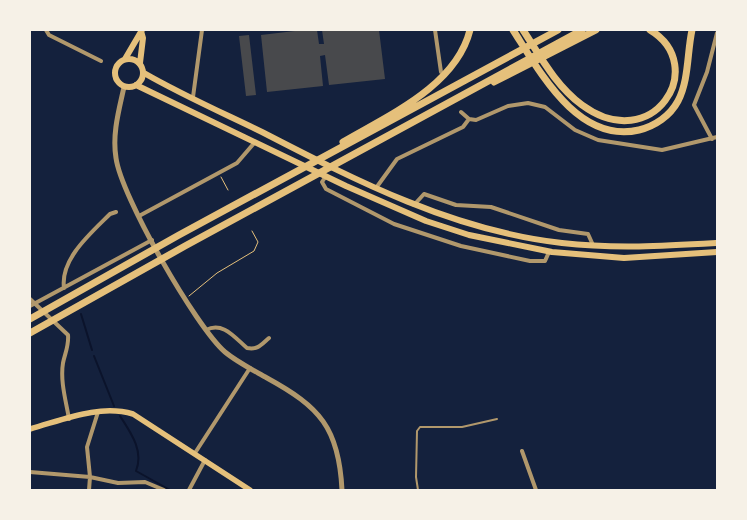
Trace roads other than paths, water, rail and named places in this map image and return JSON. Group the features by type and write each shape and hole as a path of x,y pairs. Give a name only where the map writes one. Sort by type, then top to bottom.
{"highway":[{"path":"30,319 179,235 286,178 395,110 437,82 459,57 470,30"},
{"path":"513,30 548,83 565,103 596,125 611,130 628,132 651,126 664,118 675,106 684,82 692,30"},
{"path":"523,30 549,70 572,96 599,115 627,122 644,118 660,108 674,84 675,75 672,56 663,40 650,30"},
{"path":"327,153 558,30"},
{"path":"30,333 341,160 426,114 526,64 582,30"},
{"path":"547,52 596,30"}],"main road":[{"path":"142,30 126,58 119,62 114,71 116,80 124,87 136,85 140,82 144,73"},
{"path":"142,30 140,63 144,73 414,205 507,234 561,243 593,246 658,247 717,243"},
{"path":"126,58 140,63"},
{"path":"136,85 326,176 426,221 492,241 549,252 638,258 717,252"},
{"path":"30,429 99,411 122,410 133,414 195,452 250,490"}],"street":[{"path":"46,30 49,35 101,61"},
{"path":"193,98 202,30"},
{"path":"435,30 440,72"},
{"path":"712,139 694,105 707,72 717,33"},
{"path":"124,87 115,135 116,158 121,180 139,216 205,331 226,353 289,390 307,403 320,417 329,430 338,454 342,490"},
{"path":"461,112 469,119 480,119 508,106 528,103 545,107 575,130 598,140 615,144 634,144 662,150 717,137"},
{"path":"376,188 397,159 463,127 469,119"},
{"path":"139,216 220,174 237,163 255,142"},
{"path":"326,176 322,182 326,189 368,212 425,235 530,262 545,261 549,252"},
{"path":"414,205 424,194 456,205 491,207 558,230 588,234 592,237 593,246"},
{"path":"64,288 65,270 78,248 110,214 116,212"},
{"path":"30,306 152,240"},
{"path":"30,299 68,336 63,376 69,419"},
{"path":"205,331 213,326 220,326 247,348 252,349 258,348 268,338"},
{"path":"195,452 250,368"},
{"path":"89,490 90,477 87,446 99,411"},
{"path":"522,451 536,490"},
{"path":"189,490 205,460"},
{"path":"30,472 90,477 118,483 145,482 164,490"}],"lane":[{"path":"418,490 416,477 417,431 420,427 462,428 497,419"}],"waterway":[{"path":"81,314 92,350"},
{"path":"94,356 114,406"},
{"path":"120,416 135,442 138,456 136,471 170,490"}]}
